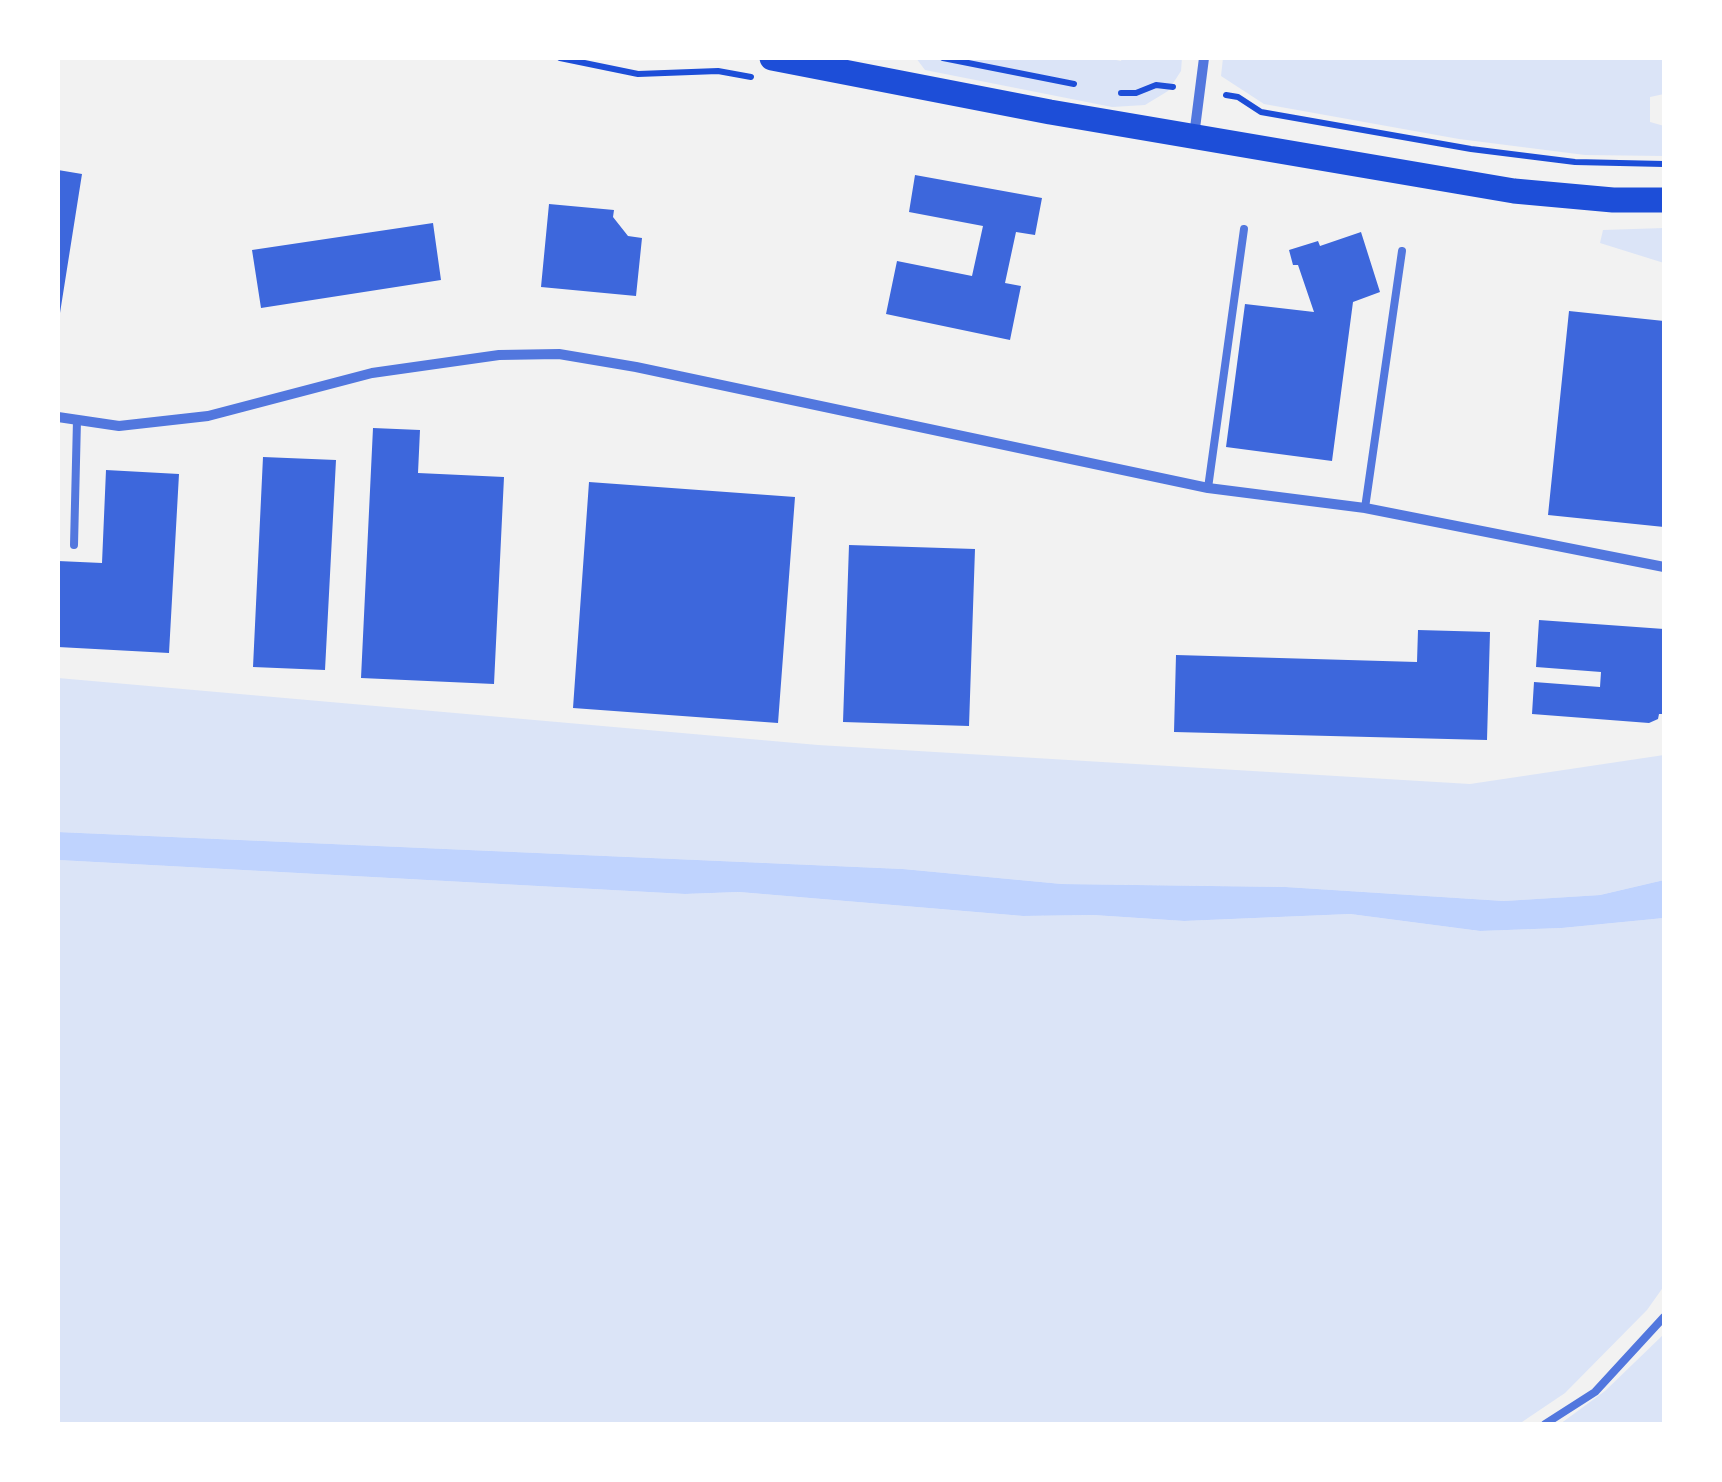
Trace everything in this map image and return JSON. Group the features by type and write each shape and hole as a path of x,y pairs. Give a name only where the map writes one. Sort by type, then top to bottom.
{"main road":[{"path":"783,64 869,67 1194,137 1514,191 1613,200 1664,200"}],"street":[{"path":"1194,137 1204,58"},
{"path":"58,417 119,426 208,416 372,373 499,355 559,354 1208,488 1365,508 1664,567"}],"lane":[{"path":"1208,488 1244,229"},
{"path":"1365,508 1402,251"},
{"path":"74,545 77,420"},
{"path":"1545,1424 1595,1392 1664,1317"}],"path":[{"path":"560,58 638,74 783,64"},
{"path":"943,58 1084,86"},
{"path":"1120,92 1136,92 1156,85 1173,88"},
{"path":"1226,95 1238,97 1261,112 1472,150 1575,162 1664,164"}],"shaded area":[{"path":"916,58 1182,58 1181,71 1168,91 1145,105 1112,107 925,70"},
{"path":"1223,58 1664,58 1664,94 1650,97 1650,122 1664,126 1664,156 1585,155 1459,139 1264,104 1221,76"},
{"path":"1664,228 1664,263 1600,243 1603,230"},
{"path":"58,678 818,745 1470,784 1664,755 1664,880 1600,895 1504,901 1286,887 1062,884 903,869 58,832"},
{"path":"58,860 685,894 739,892 1023,916 1093,915 1184,921 1350,914 1480,931 1664,918 1664,1286 1647,1310 1565,1393 1519,1424 58,1424"},
{"path":"1664,1334 1664,1424 1560,1424 1605,1391"}],"water":[{"path":"58,832 903,869 1062,884 1286,887 1504,901 1600,895 1664,880 1664,918 1480,931 1350,914 1184,921 1093,915 1023,916 739,892 685,894 58,860"}],"building":[{"path":"58,170 82,174 60,313 58,313"},
{"path":"915,175 1042,198 1035,235 1016,232 1005,283 1021,286 1010,340 886,314 897,261 972,276 983,226 909,212"},
{"path":"549,204 614,210 613,217 628,236 642,238 636,296 541,287"},
{"path":"433,223 441,280 261,308 252,250"},
{"path":"1361,232 1380,292 1353,302 1332,461 1226,447 1245,304 1314,312 1289,250 1318,241 1320,246"},
{"path":"1569,311 1664,321 1664,527 1548,515"},
{"path":"373,428 420,430 418,473 504,477 494,684 361,678"},
{"path":"263,457 336,460 325,670 253,667"},
{"path":"106,470 179,474 169,653 58,647 58,561 102,563"},
{"path":"589,482 795,497 778,723 573,708"},
{"path":"849,545 975,549 969,726 843,722"},
{"path":"1539,620 1664,629 1664,714 1649,723 1532,714 1534,682 1600,687 1601,672 1536,667"},
{"path":"1418,630 1490,632 1487,740 1174,732 1176,655 1417,662"}]}
